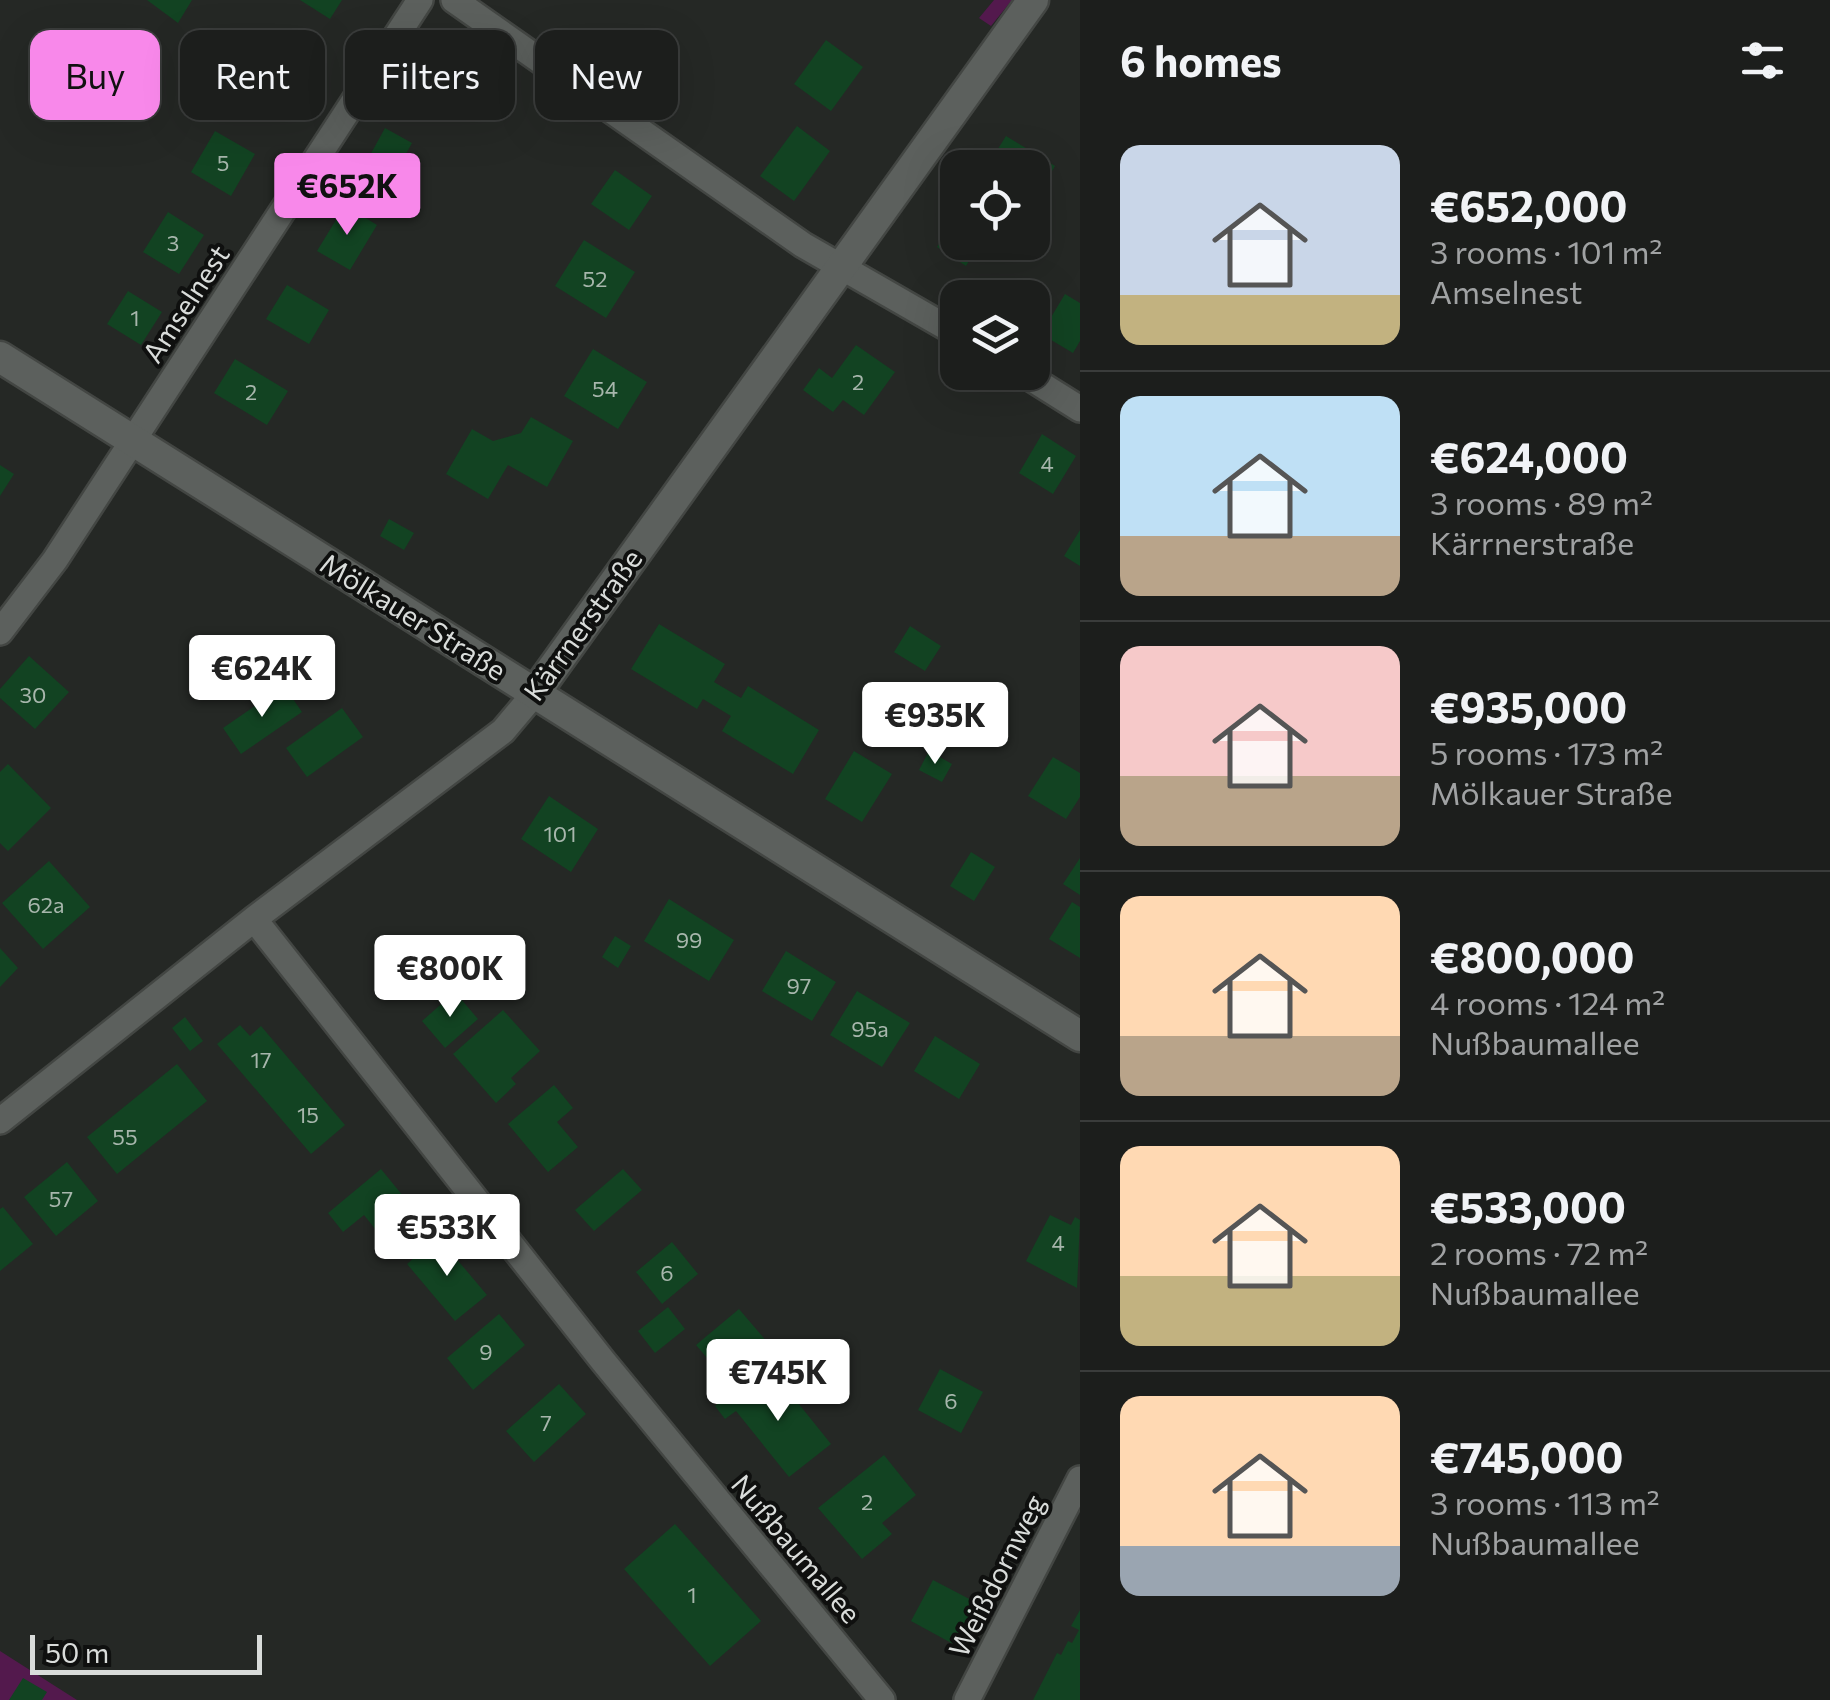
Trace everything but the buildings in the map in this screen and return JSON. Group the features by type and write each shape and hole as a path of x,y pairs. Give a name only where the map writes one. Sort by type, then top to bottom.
{"street":[{"name":"Amselnest","path":"0,632 55,560 420,0"},
{"path":"454,0 803,245 843,264 940,323"},
{"name":"Kärrnerstraße","path":"0,1120 254,918 503,732 535,694 1033,0"},
{"name":"Mölkauer Straße","path":"0,357 1080,1036"},
{"path":"1050,390 1080,409"},
{"name":"Nußbaumallee","path":"254,918 603,1361 882,1700"},
{"name":"Weißdornweg","path":"967,1700 1080,1479"}],"shaded area":[{"path":"994,0 1012,0 991,26 979,18"},
{"path":"0,1651 77,1700 0,1700"}]}
